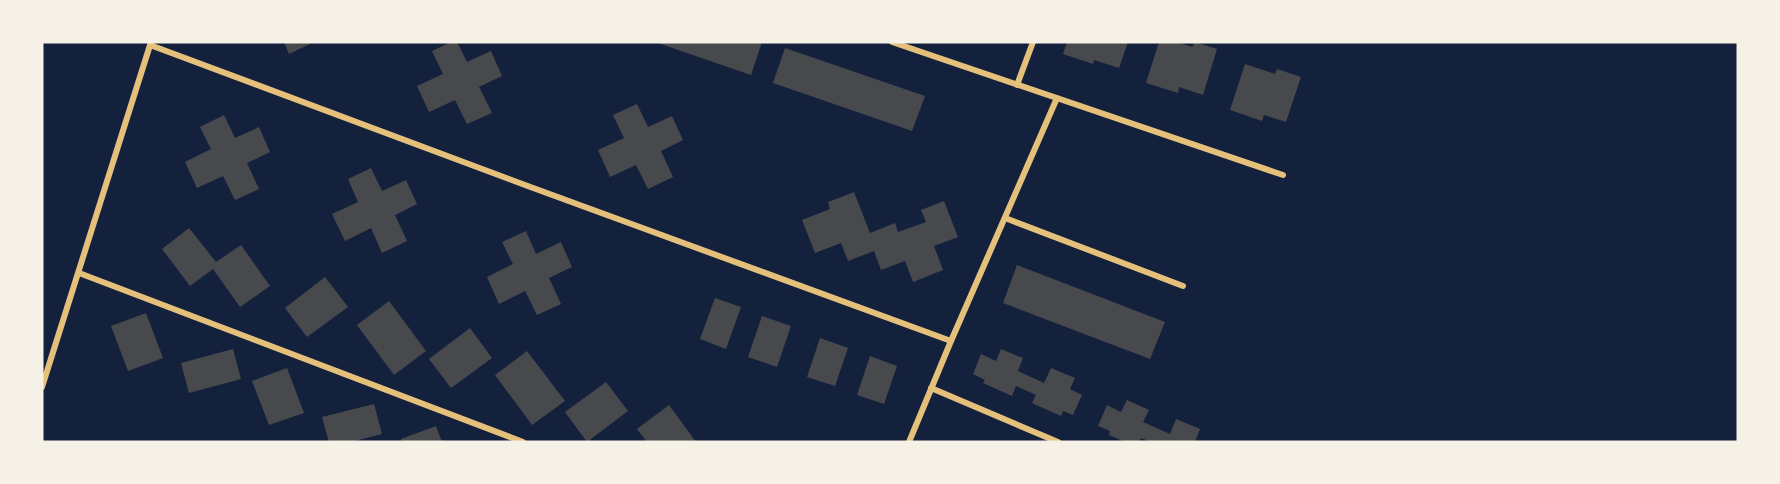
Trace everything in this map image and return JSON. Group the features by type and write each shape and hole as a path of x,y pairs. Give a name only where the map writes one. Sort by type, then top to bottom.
{"street":[{"path":"892,42 1283,175"},
{"path":"1017,85 1033,42"},
{"path":"42,387 151,44 525,185 951,340"},
{"path":"909,442 1057,98"},
{"path":"1005,218 1184,286"},
{"path":"79,273 523,442"},
{"path":"931,388 1058,442"}],"building":[{"path":"284,42 314,42 289,54"},
{"path":"451,42 457,42 467,62 491,51 502,76 479,87 492,113 467,124 455,100 429,112 417,86 443,74 432,51"},
{"path":"655,42 762,42 751,75"},
{"path":"1067,42 1128,42 1119,68 1094,60 1093,64 1063,54"},
{"path":"1159,42 1177,42 1192,47 1195,42 1217,49 1203,95 1179,87 1178,93 1146,83"},
{"path":"785,48 925,96 912,131 773,83"},
{"path":"1245,64 1275,74 1277,69 1301,77 1286,122 1264,115 1262,121 1230,110"},
{"path":"637,104 648,127 672,116 683,140 661,151 673,177 648,189 636,165 610,177 598,150 624,138 613,115"},
{"path":"224,115 235,138 259,127 270,152 247,163 259,189 235,200 223,176 197,188 185,162 211,149 200,127"},
{"path":"371,168 382,191 406,180 417,204 395,215 407,241 382,253 371,228 345,241 332,214 358,202 348,179"},
{"path":"854,192 870,233 895,223 898,232 926,222 921,210 944,201 958,237 934,246 943,270 913,282 905,261 881,270 874,251 848,261 841,243 815,253 802,220 830,209 828,202"},
{"path":"189,228 216,262 241,245 270,286 240,307 213,269 190,286 162,249"},
{"path":"526,231 536,254 561,242 572,267 549,278 561,304 537,315 525,291 499,304 487,277 513,264 502,242"},
{"path":"1017,265 1165,322 1150,359 1003,303"},
{"path":"325,277 348,307 307,337 285,308"},
{"path":"715,298 741,307 726,349 700,339"},
{"path":"389,301 426,351 394,375 357,325"},
{"path":"146,313 163,358 128,371 111,326"},
{"path":"762,316 791,326 777,367 748,357"},
{"path":"470,328 492,358 451,388 429,359"},
{"path":"820,338 848,348 835,386 807,377"},
{"path":"233,349 241,379 189,393 181,363"},
{"path":"1001,349 1023,358 1018,371 1044,383 1051,368 1075,378 1070,389 1082,395 1073,415 1063,411 1061,416 1032,403 1036,395 1016,386 1012,396 983,383 985,380 973,374 981,354 996,361"},
{"path":"527,351 565,401 532,425 495,375"},
{"path":"870,356 897,366 884,404 857,395"},
{"path":"287,368 304,413 269,425 252,381"},
{"path":"606,382 628,411 587,442 565,412"},
{"path":"1127,400 1149,410 1143,422 1170,434 1176,419 1200,429 1195,442 1151,442 1141,438 1139,442 1125,442 1109,435 1110,431 1098,426 1107,405 1121,412"},
{"path":"374,404 382,434 351,442 329,442 322,417"},
{"path":"669,405 696,442 647,442 637,429"},
{"path":"436,426 442,442 402,442 401,439"}]}
